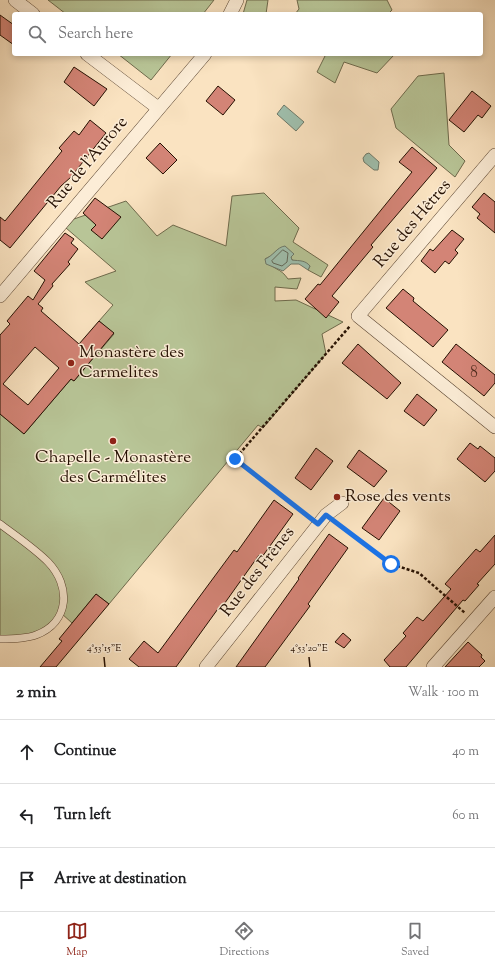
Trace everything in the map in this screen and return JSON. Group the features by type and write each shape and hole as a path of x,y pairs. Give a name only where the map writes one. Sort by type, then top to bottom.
{"street":[{"path":"15,0 30,12"},
{"path":"231,12 237,0"},
{"path":"90,56 158,108"},
{"name":"Rue de l'Aurore","path":"0,296 203,56"},
{"name":"Rue des Hêtres","path":"358,316 495,155"},
{"path":"358,316 495,427"},
{"name":"Rue des Frênes","path":"206,667 322,520 342,503"},
{"path":"433,667 495,597"}],"lane":[{"path":"0,524 48,562 61,584 65,602 61,613 47,629 36,635 15,639 0,638"}],"path":[{"path":"358,316 235,459 322,520 391,564 419,573 474,620"}],"shaded area":[{"path":"48,0 214,0 205,12 63,12"},
{"path":"247,0 268,0 266,12 244,12"},
{"path":"297,0 387,0 392,10 390,12 297,12 299,9"},
{"path":"121,56 170,56 151,80"},
{"path":"325,56 393,56 377,73 344,62 335,83 317,72"},
{"path":"444,73 449,145 465,161 455,177 396,128 391,109 418,76"},
{"path":"264,193 299,228 293,242 328,265 321,277 308,270 310,266 292,260 291,257 294,254 278,249 271,256 265,259 271,266 282,272 288,279 301,278 297,289 275,287 275,301 296,300 343,322 322,334 326,354 263,428 258,425 109,604 96,594 72,623 61,613 36,635 0,639 0,414 24,434 71,379 74,381 114,334 99,321 113,305 85,282 116,271 66,228 74,219 126,201 157,236 173,225 226,246 232,196"}],"water":[{"path":"284,105 304,122 296,131 277,114"},
{"path":"369,153 379,162 378,170 374,170 364,162 363,158"},
{"path":"285,246 294,254 291,257 292,260 306,263 310,266 308,270 299,264 291,264 283,271 266,264 265,259"}],"building":[{"path":"0,15 12,24 12,44 0,35"},
{"path":"74,67 107,89 94,106 64,82"},
{"path":"218,86 235,100 223,115 206,101"},
{"path":"472,91 491,106 482,118 478,115 464,132 449,120"},
{"path":"90,120 106,133 71,177 61,186 10,248 0,240 0,217 5,221 62,151 59,148 74,131 79,135"},
{"path":"160,143 177,160 163,174 146,158"},
{"path":"412,147 437,168 371,245 373,247 332,296 339,302 326,318 305,299 318,284 320,285 412,172 399,162"},
{"path":"484,193 495,202 495,233 477,218 480,214 472,207"},
{"path":"95,198 121,217 102,239 91,230 96,225 83,213"},
{"path":"452,230 464,239 455,250 458,253 449,264 445,261 435,273 421,261 430,249 433,251"},
{"name":"Monastère des Carmelites","path":"65,233 74,239 71,243 78,249 68,262 70,264 52,284 53,286 38,304 43,308 41,311 79,344 99,321 114,333 74,381 71,379 24,434 0,414 0,335 10,324 7,321 28,296 33,300 45,280 34,271","holes":["35,347 59,368 28,405 3,384"]},
{"path":"403,289 414,298 413,301 448,330 433,347 386,308"},
{"path":"358,344 401,383 387,399 342,363"},
{"path":"456,344 495,375 495,383 484,396 442,362"},
{"path":"417,394 437,410 424,426 404,411"},
{"path":"470,443 478,449 480,446 495,458 495,471 485,482 457,459"},
{"path":"316,448 333,461 311,490 295,478"},
{"path":"359,450 387,471 374,487 347,467"},
{"path":"384,498 400,511 379,540 362,528"},
{"path":"274,500 293,514 262,557 259,555 222,607 220,606 176,667 139,667 129,659 144,641 158,653 234,550 237,552"},
{"path":"329,534 348,548 308,604 310,606 265,667 236,667 299,579 298,578"},
{"path":"495,535 495,564 477,584 479,585 465,601 463,600 406,667 390,667 384,660 406,636 403,633 417,617 423,621 451,589 445,584 476,549 480,552"},
{"path":"96,594 109,604 56,667 40,667 62,641 59,639"},
{"path":"343,633 351,640 344,648 335,642"},
{"path":"468,642 482,655 481,657 485,661 479,667 445,667"}],"place":[{"name":"Monastère des Carmelites","path":"71,363"},
{"name":"Chapelle - Monastère des Carmélites","path":"113,441"},
{"name":"Rose des vents","path":"337,497"}],"route":[{"path":"235,459 318,524 326,515 391,564"}]}
